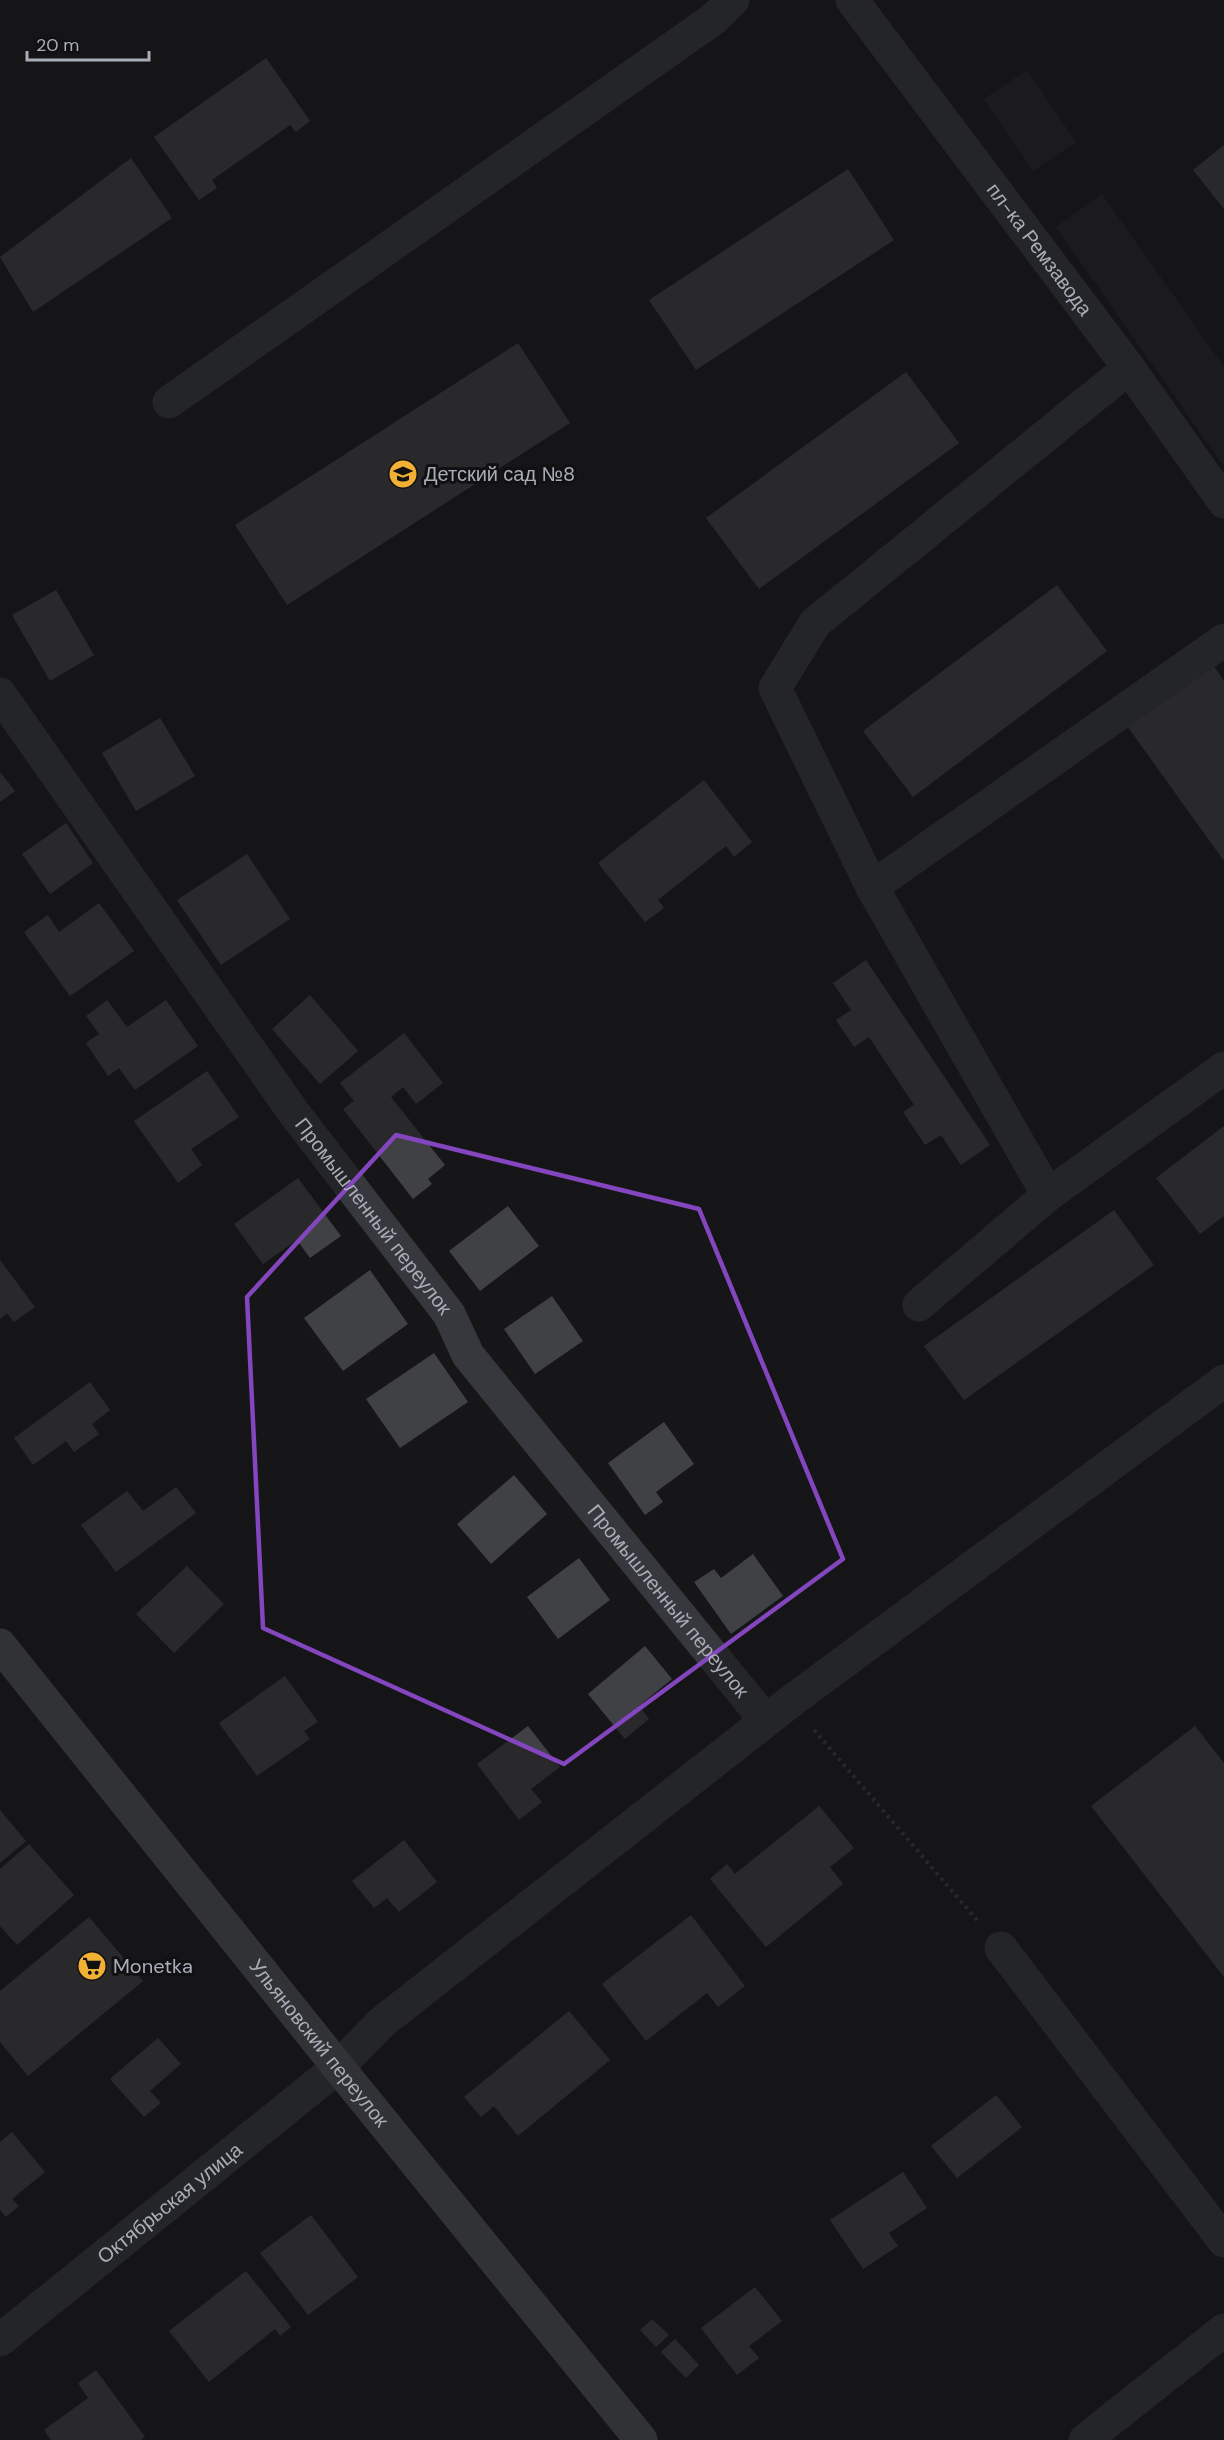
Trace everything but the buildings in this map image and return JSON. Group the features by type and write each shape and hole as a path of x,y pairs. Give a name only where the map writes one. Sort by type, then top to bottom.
{"main road":[{"name":"Ульяновский переулок","path":"0,1645 641,2440"}],"street":[{"path":"169,402 712,20 733,0"},
{"name":"пл-ка Ремзавода","path":"852,0 1129,368 1224,502"},
{"path":"1048,1195 872,887 775,688 815,623 1129,368"},
{"path":"872,887 1224,640"},
{"name":"Промышленный переулок","path":"0,694 294,1113 449,1314 468,1355 778,1711"},
{"path":"919,1305 1048,1195 1224,1068"},
{"name":"Октябрьская улица","path":"0,2340 338,2067 381,2023 778,1711 1224,1381"},
{"path":"1000,1948 1224,2241"},
{"path":"1085,2440 1224,2330"}],"path":[{"path":"778,1711 1000,1948"}],"highlighted area":[{"path":"396,1135 699,1209 843,1559 564,1764 263,1628 247,1297"}],"shaded area":[{"path":"1027,70 1076,142 1033,171 984,99"},
{"path":"1102,194 1224,367 1224,467 1056,227"}],"place":[{"name":"Детский сад №8","path":"403,474"},
{"name":"Monetka","path":"92,1966"}]}
